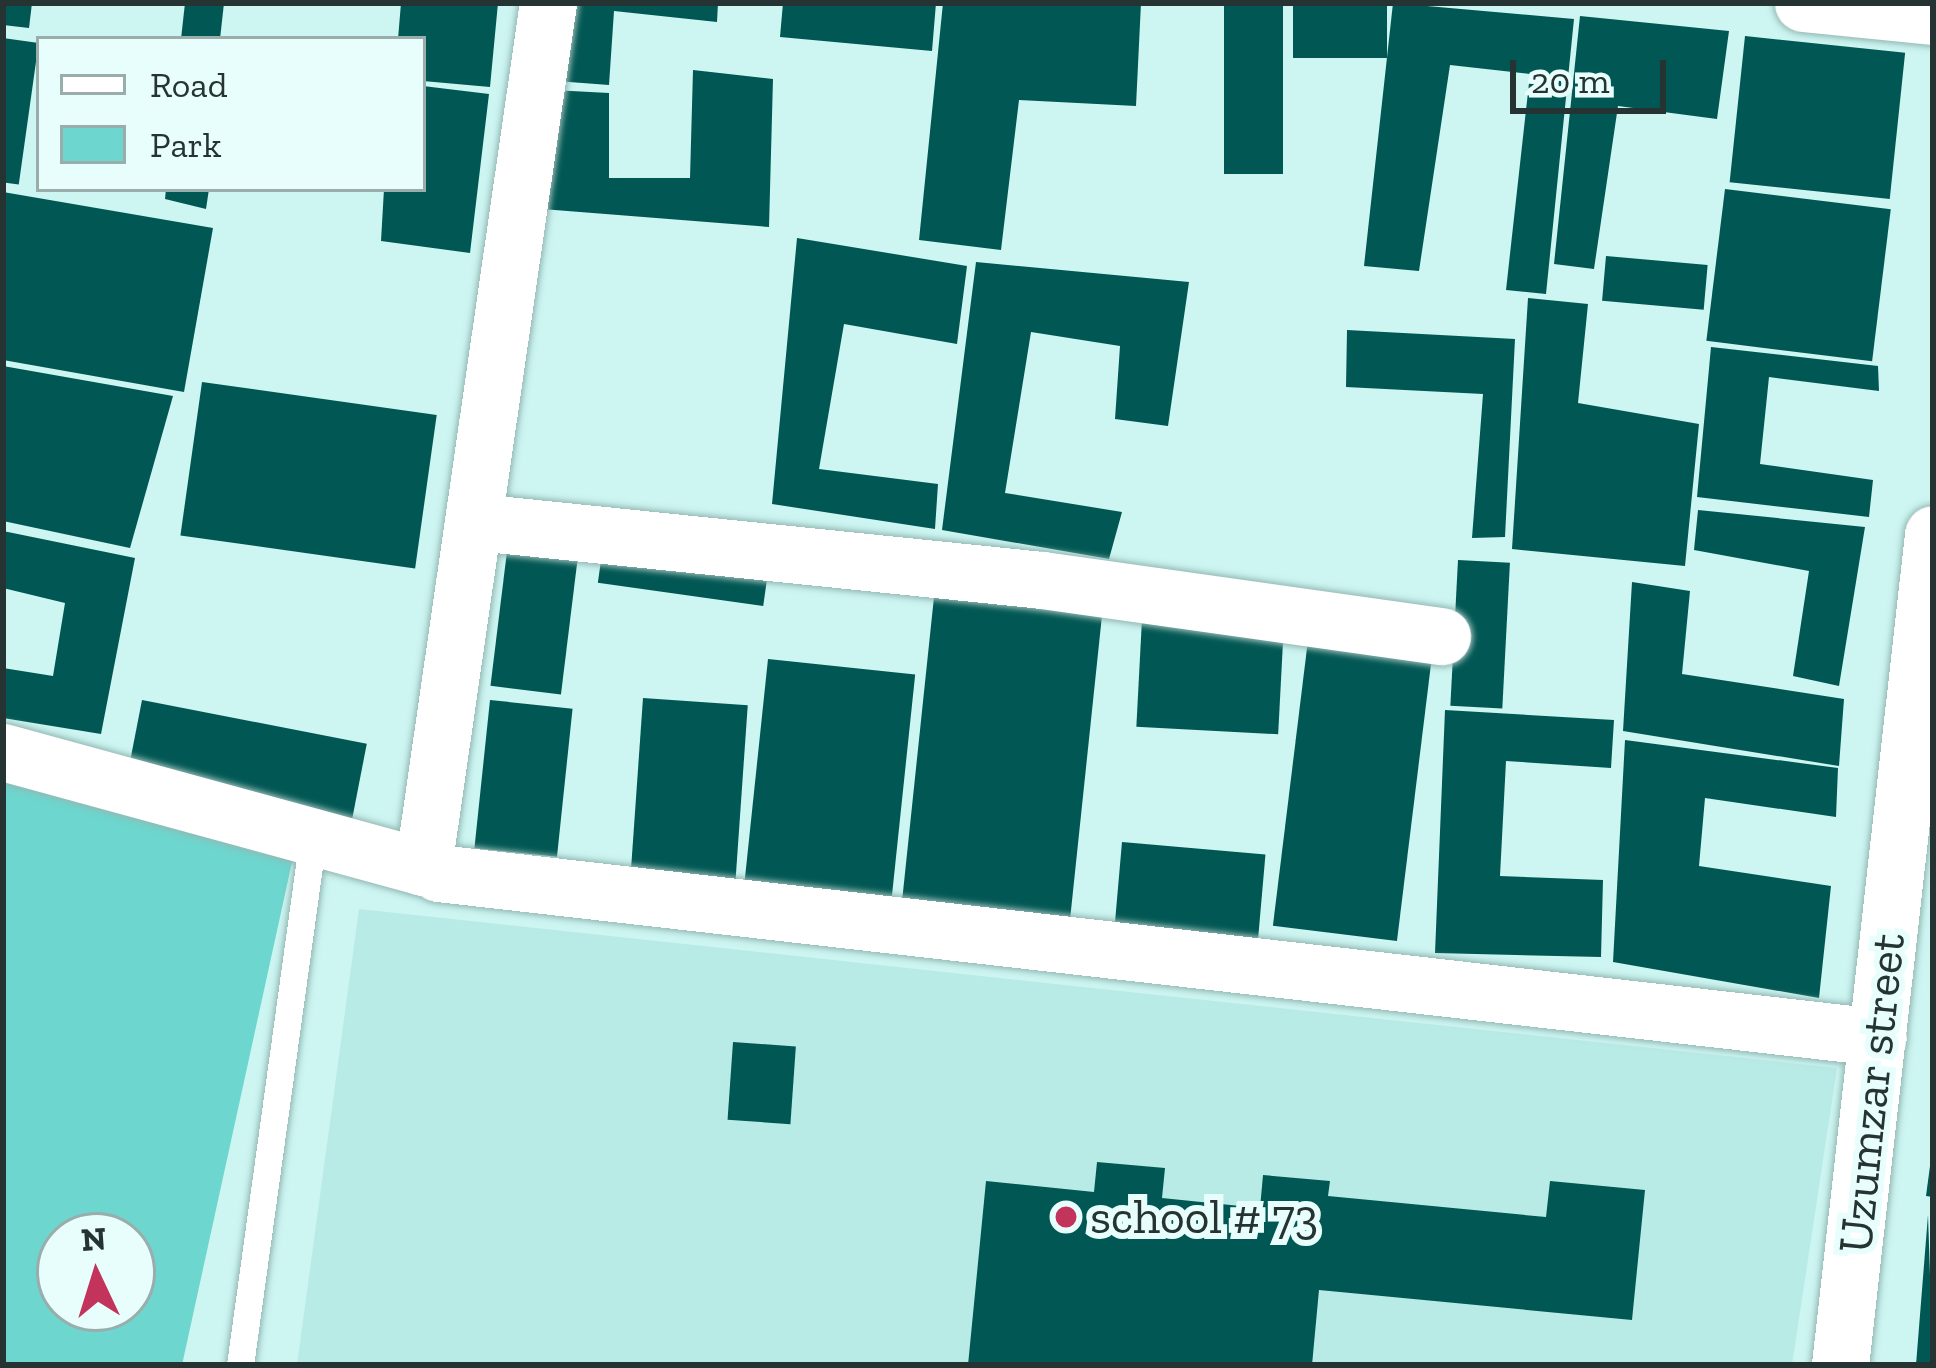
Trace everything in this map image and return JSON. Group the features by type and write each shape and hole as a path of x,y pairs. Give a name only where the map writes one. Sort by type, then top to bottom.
{"street":[{"path":"430,870 548,3"},
{"path":"1803,3 1933,16"},
{"path":"477,522 1042,580 1442,636"},
{"name":"Uzumzar street","path":"1840,1365 1933,534"},
{"path":"3,752 430,870 1878,1036"}],"lane":[{"path":"240,1365 313,837"}],"shaded area":[{"name":"school # 73","path":"359,909 1837,1068 1792,1365 297,1365"}],"green space":[{"path":"3,778 294,853 182,1365 3,1365"}],"building":[{"path":"3,3 32,3 29,28 3,25"},
{"path":"185,3 224,3 220,36 181,36"},
{"path":"401,3 498,3 490,87 426,81 426,36 398,36"},
{"path":"562,3 718,3 717,22 614,11 609,85 556,81"},
{"path":"783,3 936,3 932,51 780,37"},
{"path":"943,3 1141,3 1136,106 1019,100 1001,250 919,240"},
{"path":"1224,3 1283,3 1283,174 1224,174"},
{"path":"1293,3 1387,3 1387,58 1293,58"},
{"path":"1393,3 1574,19 1546,294 1506,290 1530,74 1450,65 1419,271 1364,266"},
{"path":"1580,16 1729,31 1717,119 1618,106 1594,269 1554,264"},
{"path":"1745,36 1905,53 1890,199 1730,182"},
{"path":"3,38 36,43 19,185 3,182"},
{"path":"693,70 773,79 769,227 542,209 552,90 609,93 609,178 690,178"},
{"path":"426,86 489,94 470,253 381,241 384,192 426,192"},
{"path":"1725,189 1891,209 1872,361 1706,341"},
{"path":"3,192 213,228 184,392 3,360"},
{"path":"166,192 209,192 206,209 165,199"},
{"path":"797,238 967,266 957,344 844,324 819,469 938,484 935,529 772,504"},
{"path":"1606,256 1708,265 1704,310 1602,301"},
{"path":"976,262 1189,282 1168,426 1115,419 1120,346 1031,332 1005,493 1122,512 1109,559 942,530"},
{"path":"1528,298 1588,304 1578,403 1699,424 1685,566 1512,549"},
{"path":"1347,330 1515,339 1505,537 1472,538 1483,394 1346,387"},
{"path":"1711,347 1878,366 1879,391 1769,377 1760,464 1873,480 1869,517 1697,497"},
{"path":"3,366 173,396 130,548 3,521"},
{"path":"202,382 437,415 415,568 180,535"},
{"path":"1698,510 1865,527 1839,686 1793,676 1809,571 1694,550"},
{"path":"3,531 135,558 101,734 3,718 3,668 53,676 65,603 3,588"},
{"path":"509,535 579,544 561,695 490,686"},
{"path":"603,546 768,569 763,606 598,583"},
{"path":"1458,560 1510,563 1502,709 1450,706"},
{"path":"936,578 1104,596 1069,928 901,910"},
{"path":"1632,582 1690,591 1682,674 1844,699 1839,766 1623,731"},
{"path":"1142,619 1284,626 1278,734 1136,727"},
{"path":"1308,640 1432,655 1397,941 1273,926"},
{"path":"768,659 915,674 891,903 744,888"},
{"path":"643,698 748,705 735,887 630,880"},
{"path":"142,700 367,744 352,821 127,778"},
{"path":"490,700 573,709 557,857 474,848"},
{"path":"1445,710 1614,720 1611,768 1506,761 1500,876 1603,880 1601,957 1435,953"},
{"path":"1625,740 1838,768 1836,817 1705,798 1699,866 1831,886 1819,998 1613,962"},
{"path":"1122,842 1265,855 1257,949 1114,937"},
{"path":"733,1042 796,1046 790,1124 728,1120"},
{"path":"1097,1162 1165,1168 1162,1198 1260,1208 1263,1175 1330,1181 1328,1196 1546,1217 1550,1181 1645,1190 1632,1320 1319,1290 1312,1365 968,1365 986,1181 1094,1192"},
{"path":"1933,1166 1933,1197 1926,1196"},
{"path":"1928,1215 1933,1365 1916,1365"}],"place":[{"name":"school # 73","path":"1066,1217"}]}
